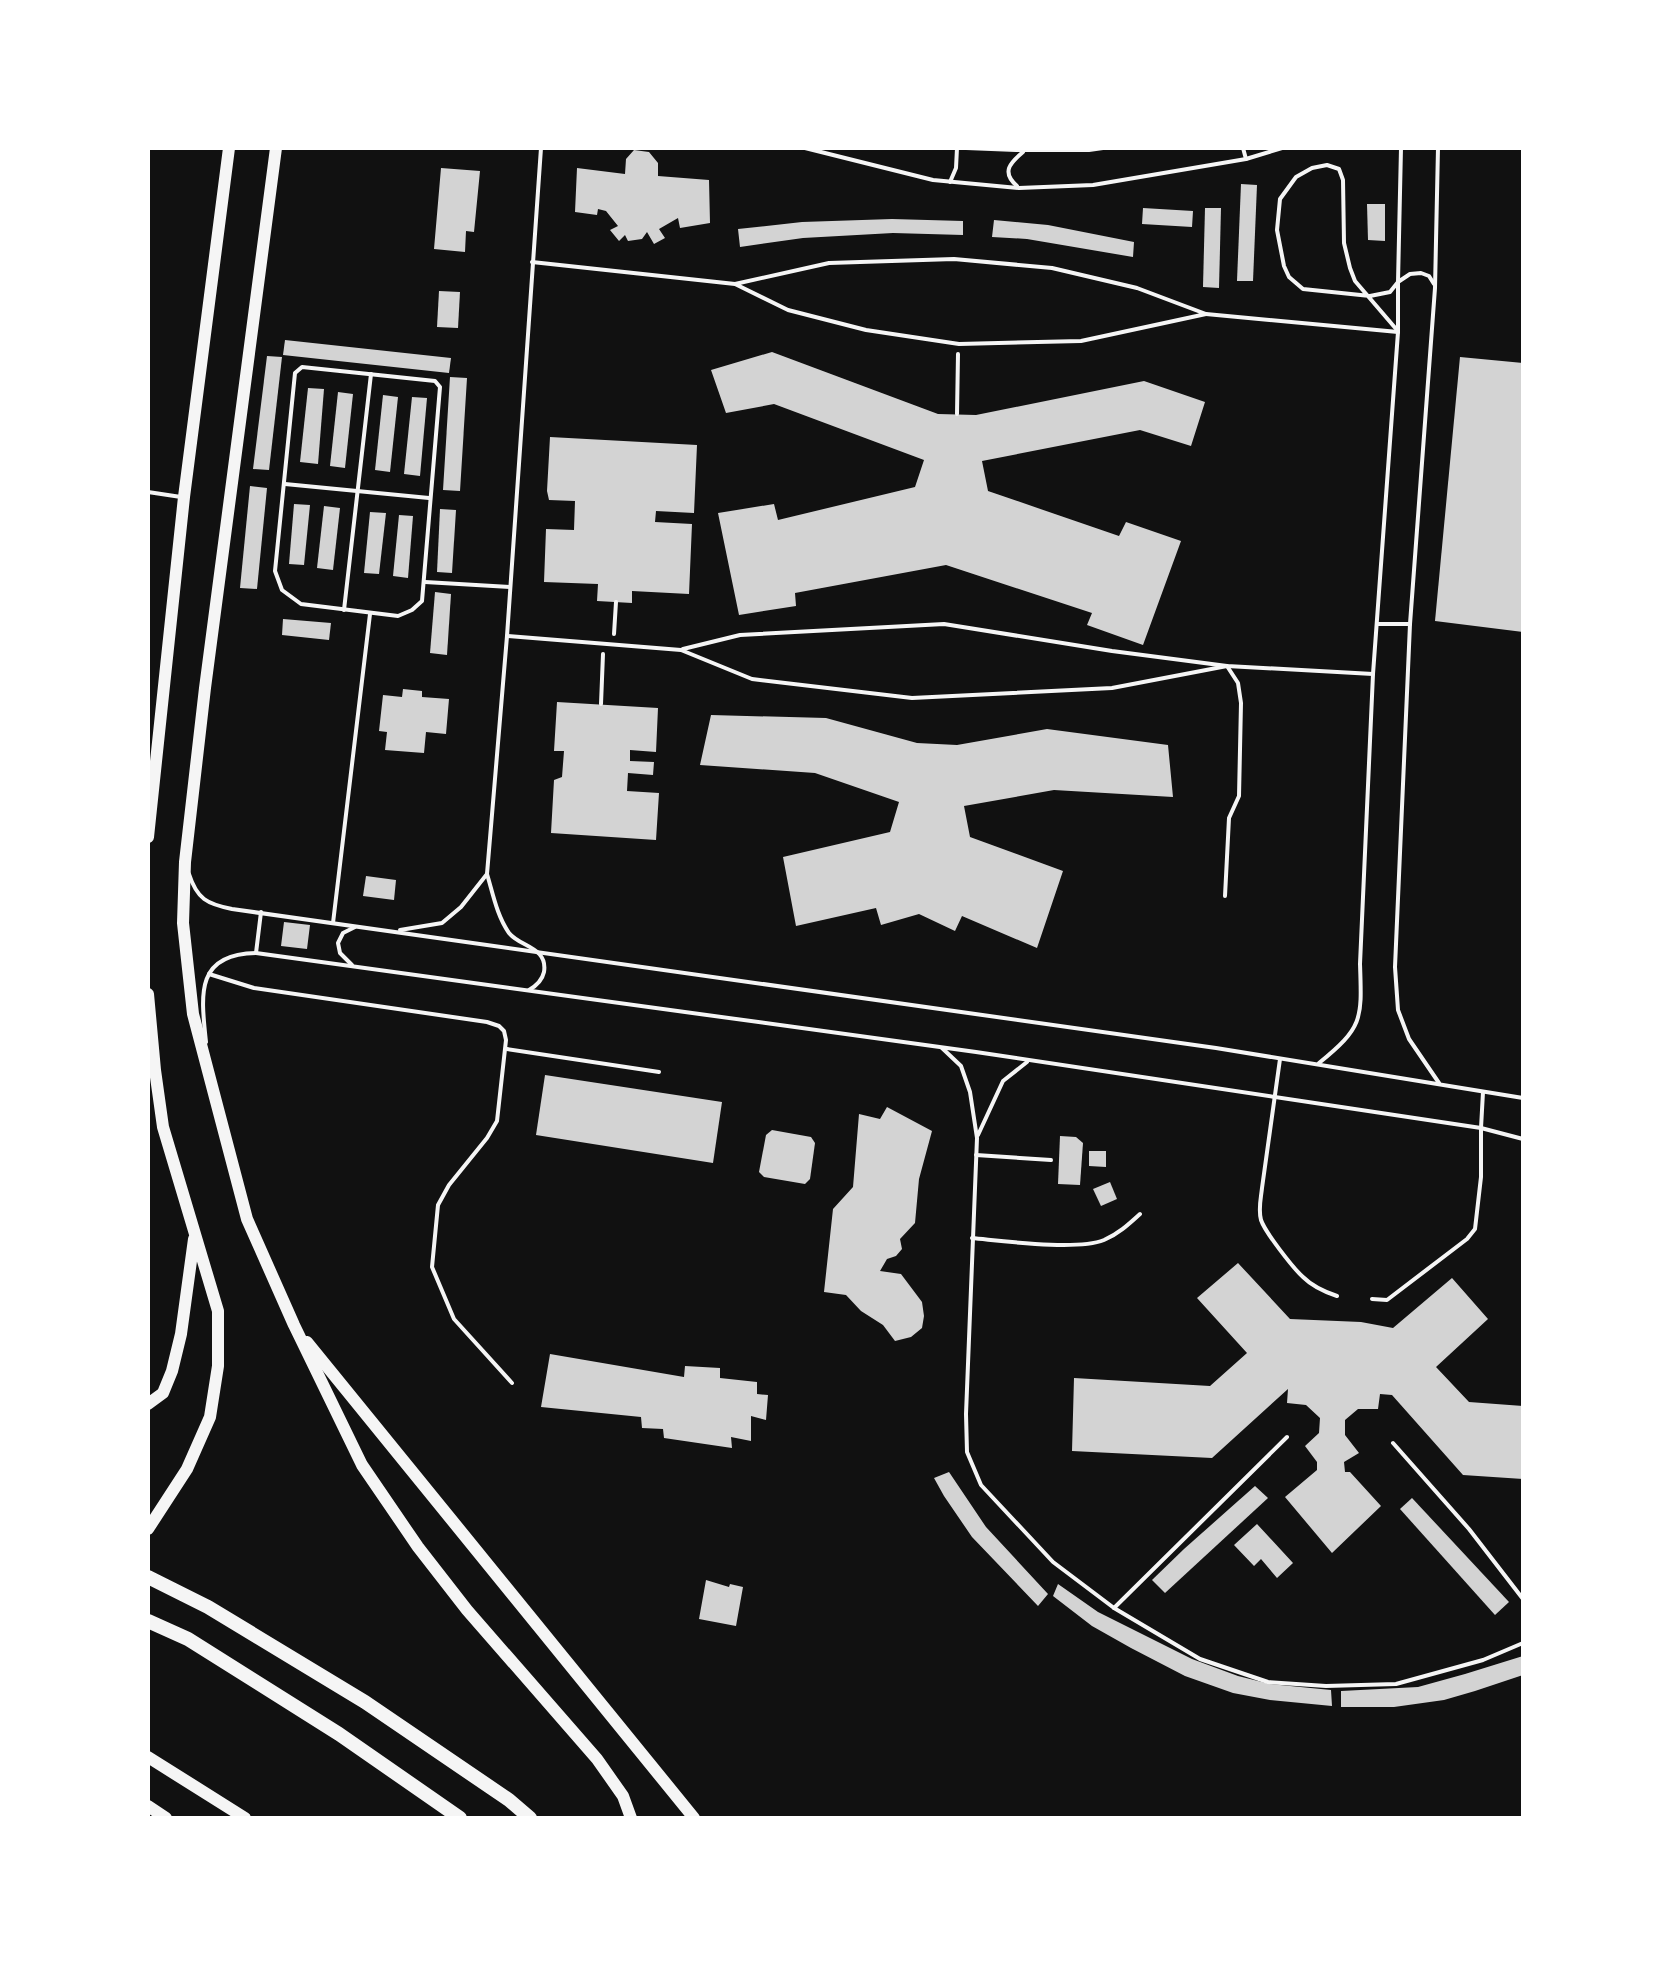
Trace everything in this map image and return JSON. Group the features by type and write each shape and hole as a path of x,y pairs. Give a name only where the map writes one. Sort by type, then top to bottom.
{"highway":[{"path":"148,1577 208,1607 365,1702 509,1800 530,1818"},
{"path":"148,1621 188,1639 314,1718 460,1818"}],"main road":[{"path":"148,837 184,497 229,148"},
{"path":"276,148 185,862 183,923 193,1014 247,1219 362,1465 467,1610 597,1759 623,1796 631,1818"},
{"path":"148,994 163,1127 218,1311 218,1366 210,1417 187,1469 148,1529"},
{"path":"148,1404 163,1393 172,1371 181,1334 195,1236"},
{"path":"294,1325 694,1818"},
{"path":"148,1757 245,1818"},
{"path":"148,1806 166,1818"}],"lane":[{"path":"529,990 541,980 544,964 540,953 511,935 498,911 487,874 541,148"},
{"path":"541,156 548,148"},
{"path":"805,148 933,180 1019,188 1093,185 1246,159 1282,148"},
{"path":"950,182 956,168 957,148"},
{"path":"966,148 1103,148"},
{"path":"1243,148 1246,159"},
{"path":"1319,1063 1343,1043 1357,1024 1362,1000 1360,964 1373,674 1398,332 1401,148"},
{"path":"1438,148 1435,288 1410,624 1395,967 1398,1010 1409,1039 1439,1083"},
{"path":"1019,188 1010,180 1008,171 1010,163 1024,150"},
{"path":"1398,332 1370,296 1355,281 1350,268 1344,243 1343,180 1339,169 1327,165 1312,168 1296,177 1280,199 1277,230 1284,266 1289,277 1303,289 1370,296 1390,292 1410,274 1421,273 1432,279 1435,288"},
{"path":"532,262 735,284 829,263 954,259 1052,268 1137,288 1206,314 1398,332"},
{"path":"735,284 788,310 866,330 959,344 1081,341 1206,314"},
{"path":"302,367 435,381 440,387 422,601 412,610 398,616 301,604 282,590 275,571 285,484 295,373 302,367"},
{"path":"344,610 371,374"},
{"path":"285,484 430,498"},
{"path":"148,492 184,497"},
{"path":"424,582 510,587"},
{"path":"333,923 370,614"},
{"path":"681,650 740,635 944,624 1227,666 1373,674"},
{"path":"1378,624 1410,624"},
{"path":"507,636 681,650 752,679 912,698 1112,688 1227,666"},
{"path":"1225,896 1229,818 1239,796 1241,703 1238,683 1227,666"},
{"path":"185,862 193,887 200,897 215,906 1319,1063 1523,1098"},
{"path":"393,931 442,923 461,907 487,874"},
{"path":"256,953 261,912"},
{"path":"355,967 340,953 338,943 343,933 357,926"},
{"path":"209,1076 202,994 208,974 224,959 239,953 256,953 940,1047 1481,1128 1523,1139"},
{"path":"208,974 254,988 487,1022 504,1031 506,1049 497,1121 449,1185 438,1205 432,1267 454,1319 512,1383"},
{"path":"940,1047 961,1066 970,1092 977,1138 967,1452 981,1485 1053,1562 1114,1608 1200,1659 1268,1682 1326,1686 1396,1684 1483,1660 1523,1643"},
{"path":"506,1049 659,1072"},
{"path":"1280,1059 1262,1188 1261,1220 1304,1278 1317,1288 1337,1296"},
{"path":"977,1138 1003,1081 1029,1061"},
{"path":"1372,1299 1387,1300 1467,1239 1475,1229 1481,1177 1483,1091"},
{"path":"976,1155 1051,1160"},
{"path":"972,1238 1050,1244 1101,1241 1122,1231 1140,1214"},
{"path":"1114,1608 1287,1437"},
{"path":"1393,1443 1469,1529 1523,1599"}],"path":[{"path":"957,414 959,344"},
{"path":"614,645 616,602"},
{"path":"601,704 604,644"}],"building":[{"path":"634,150 649,152 658,163 658,176 709,180 710,223 680,228 678,218 659,229 665,238 654,244 647,232 642,239 628,241 625,235 619,241 610,230 618,226 606,211 598,209 597,215 575,212 577,168 625,174 626,159"},
{"path":"441,168 480,171 474,232 466,231 465,252 434,249"},
{"path":"1241,184 1257,185 1253,281 1237,281"},
{"path":"1367,204 1385,204 1385,241 1368,240"},
{"path":"1143,208 1193,211 1192,227 1142,224"},
{"path":"1205,208 1221,208 1219,288 1203,287"},
{"path":"892,219 963,221 963,235 893,233 803,238 740,247 738,229 802,222"},
{"path":"994,220 1048,225 1134,242 1133,257 1027,239 992,237"},
{"path":"439,291 460,292 458,328 437,327"},
{"path":"285,340 451,358 449,373 283,355"},
{"path":"772,352 938,414 976,415 1144,381 1205,402 1191,446 1140,430 982,461 988,491 1119,536 1126,522 1181,541 1143,645 1087,625 1092,613 946,565 795,593 796,606 739,615 718,513 774,504 778,520 915,487 924,460 774,404 726,413 711,370"},
{"path":"267,356 282,357 269,470 253,469"},
{"path":"1460,357 1523,363 1523,632 1435,621"},
{"path":"450,377 467,378 460,491 443,490"},
{"path":"308,388 324,389 318,464 300,462"},
{"path":"338,392 353,394 345,468 330,466"},
{"path":"383,395 398,397 390,472 375,470"},
{"path":"412,397 427,398 420,476 404,474"},
{"path":"550,437 697,445 694,513 656,511 655,522 692,524 689,594 632,591 632,603 597,601 598,584 544,582 546,529 574,530 575,501 549,500"},
{"path":"250,486 267,488 257,589 240,588"},
{"path":"294,504 310,505 304,565 289,564"},
{"path":"324,506 340,508 333,570 317,568"},
{"path":"440,509 456,510 452,573 437,572"},
{"path":"370,512 386,513 379,574 364,573"},
{"path":"399,515 413,516 408,578 393,576"},
{"path":"435,592 451,594 447,655 430,653"},
{"path":"283,619 331,623 329,640 282,635"},
{"path":"403,689 422,691 422,697 449,699 446,734 426,732 424,753 385,750 387,732 379,731 383,695 402,697"},
{"path":"557,702 658,708 656,752 630,750 630,761 654,762 653,775 628,773 627,791 659,793 656,840 551,833 554,780 562,777 564,751 554,751"},
{"path":"711,715 826,718 917,743 957,745 1047,729 1168,745 1173,797 1054,790 964,806 970,837 1063,871 1037,948 962,916 955,931 919,914 881,925 876,908 796,926 783,857 890,832 899,802 815,773 700,765"},
{"path":"366,876 396,880 394,900 363,896"},
{"path":"284,922 310,925 307,949 281,946"},
{"path":"545,1075 722,1102 713,1163 536,1135"},
{"path":"887,1107 932,1131 919,1179 915,1223 900,1239 902,1249 896,1256 887,1259 880,1271 901,1274 922,1302 922,1328 911,1337 895,1341 883,1325 861,1311 846,1295 824,1292 833,1209 853,1187 859,1114 880,1119"},
{"path":"772,1130 811,1137 815,1143 810,1179 805,1184 764,1177 759,1172 766,1135"},
{"path":"1060,1136 1076,1137 1083,1143 1080,1185 1058,1184"},
{"path":"1089,1151 1106,1151 1106,1167 1089,1166"},
{"path":"1110,1182 1117,1199 1101,1206 1093,1189"},
{"path":"1238,1263 1290,1319 1361,1322 1393,1328 1452,1278 1488,1319 1436,1367 1469,1402 1523,1406 1523,1479 1463,1475 1392,1395 1380,1394 1378,1409 1358,1409 1345,1420 1345,1435 1359,1453 1344,1462 1345,1472 1350,1472 1381,1506 1332,1553 1285,1497 1317,1470 1317,1462 1305,1446 1319,1433 1320,1418 1306,1405 1287,1403 1288,1389 1212,1458 1072,1451 1074,1378 1210,1386 1247,1353 1197,1298"},
{"path":"550,1354 684,1377 685,1366 720,1368 720,1378 757,1382 757,1394 768,1395 766,1420 751,1416 751,1441 731,1437 732,1448 664,1438 663,1429 642,1428 641,1417 541,1407"},
{"path":"949,1472 986,1527 1048,1594 1038,1606 972,1537 944,1496 934,1478"},
{"path":"1255,1486 1268,1498 1165,1593 1152,1580"},
{"path":"1412,1498 1509,1602 1495,1615 1400,1509"},
{"path":"1257,1524 1293,1563 1277,1578 1261,1559 1254,1566 1234,1545"},
{"path":"706,1580 729,1587 730,1584 743,1587 736,1626 699,1619"},
{"path":"1058,1584 1098,1612 1192,1659 1270,1684 1331,1690 1332,1706 1233,1693 1185,1676 1092,1626 1053,1596"},
{"path":"1523,1656 1523,1675 1444,1700 1394,1707 1341,1707 1341,1691 1418,1687"}]}
